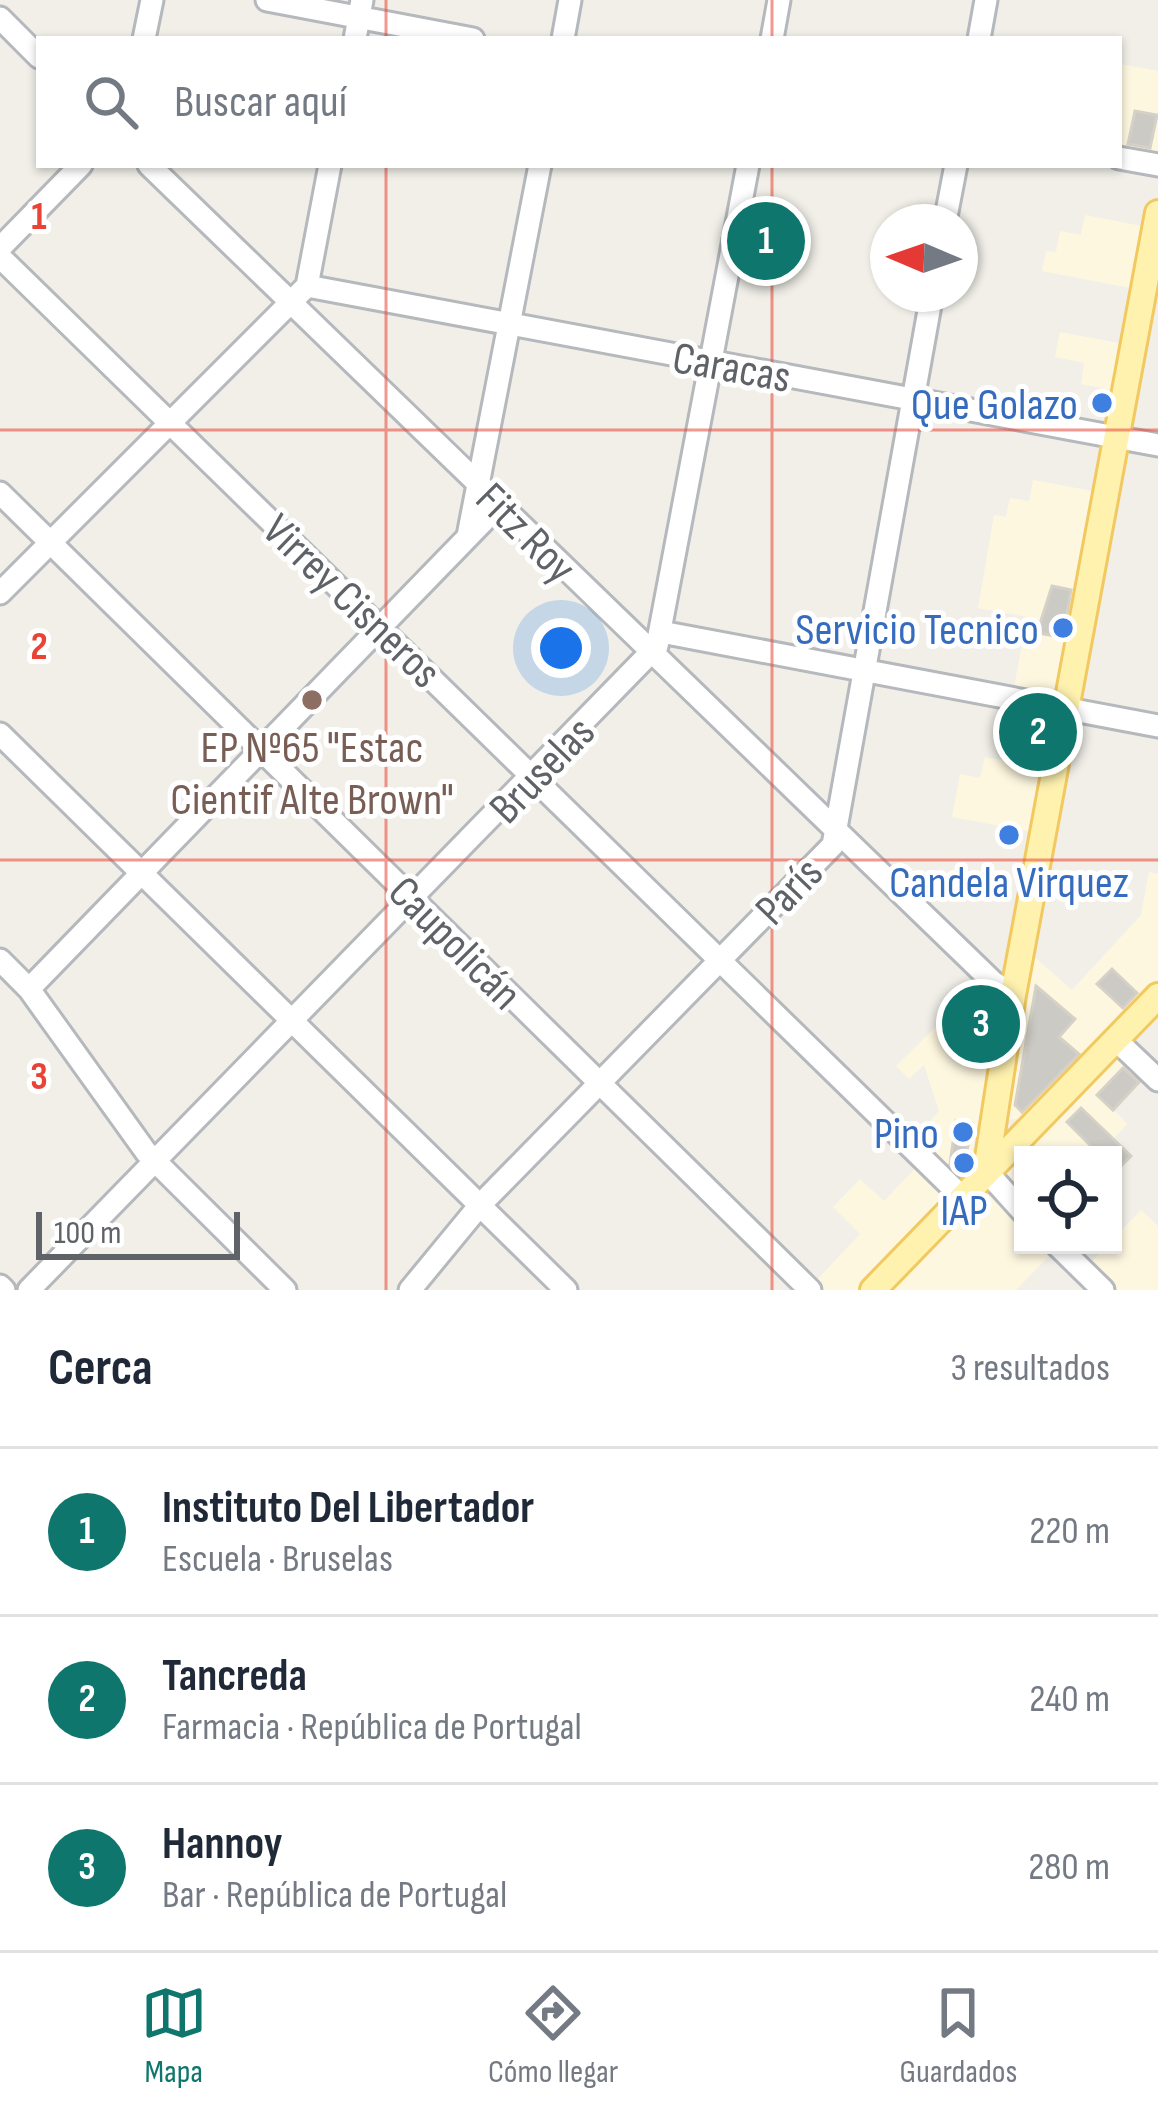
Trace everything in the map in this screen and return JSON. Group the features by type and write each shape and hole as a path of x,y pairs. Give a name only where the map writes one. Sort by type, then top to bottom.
{"main road":[{"path":"986,1171 1013,994 1158,213"},
{"path":"873,1290 1158,996"}],"street":[{"path":"146,36 152,0"},
{"path":"267,0 456,36"},
{"path":"564,36 570,0"},
{"path":"773,36 779,0"},
{"path":"980,36 986,0"},
{"path":"0,18 36,54"},
{"path":"1122,159 1158,165"},
{"path":"0,252 78,168"},
{"name":"Fitz Roy","path":"153,168 298,292 499,505 992,982 1013,994"},
{"path":"0,593 298,292 329,168"},
{"path":"468,537 539,168"},
{"name":"Bruselas","path":"29,1290 652,655 661,632 747,168"},
{"path":"948,204 955,168"},
{"name":"Virrey Cisneros","path":"0,252 962,1197"},
{"name":"Caracas","path":"298,292 510,325 1158,446"},
{"name":"París","path":"410,1290 480,1205 832,844 929,312"},
{"name":"Caupolicán","path":"0,493 810,1290"},
{"path":"28,988 499,505"},
{"path":"661,632 1158,726"},
{"path":"0,734 566,1290"},
{"path":"0,960 28,988 156,1162 286,1290"},
{"path":"1115,1039 1158,1080"},
{"path":"986,1171 1014,1202"},
{"path":"1066,1254 1103,1290"}],"shaded area":[{"path":"1122,65 1158,71 1158,155 1122,149"},
{"path":"1085,215 1147,227 1135,289 1042,271 1046,251 1056,252 1060,231 1081,235"},
{"path":"1060,332 1124,344 1116,391 1081,384 1084,363 1055,357"},
{"path":"1033,480 1098,492 1062,691 1053,699 1013,693 1027,617 978,608 994,515 1006,517 1010,498 1029,501"},
{"path":"1013,706 1053,715 1033,832 952,817 960,774 980,778 985,757 1002,760"},
{"path":"1149,872 1158,874 1158,981 1021,1118 1008,1120 1031,954 1072,990 1141,915"},
{"path":"981,982 999,1005 969,1174 957,1181 911,1143 939,1111 924,1065 909,1079 896,1066"},
{"path":"1120,1055 1145,1076 1113,1109 1127,1124 1113,1139 1120,1146 1028,1146"},
{"path":"1014,1160 1014,1188 1003,1171"},
{"path":"917,1167 940,1190 940,1206 858,1290 819,1290 813,1284 860,1234 833,1207 860,1179 884,1201"},
{"path":"985,1192 1014,1216 1014,1254 1051,1254 1016,1290 885,1290"},
{"path":"1141,1210 1158,1226 1158,1290 1115,1290 1089,1264 1099,1254 1122,1254 1122,1230"}],"building":[{"path":"1135,111 1157,115 1150,148 1128,144"},
{"path":"1052,586 1071,590 1063,637 1037,633"},
{"path":"1112,969 1137,993 1123,1008 1097,984"},
{"path":"1036,986 1075,1019 1059,1037 1079,1054 1022,1112 1015,1105"},
{"path":"983,993 995,1007 987,1057 959,1052 971,1005"},
{"path":"1123,1068 1139,1082 1113,1110 1097,1095"},
{"path":"1081,1108 1121,1146 1091,1146 1067,1122"},
{"path":"956,1121 972,1123 963,1173 950,1164"}],"place":[{"name":"Instituto Del Libertador","path":"766,241"},
{"name":"Que Golazo","path":"1102,403"},
{"name":"Servicio Tecnico","path":"1063,628"},
{"name":"EP Nº65 \"Estac Cientif Alte Brown\"","path":"312,700"},
{"name":"Tancreda","path":"1038,732"},
{"name":"Candela Virquez","path":"1009,835"},
{"name":"Hannoy","path":"981,1024"},
{"name":"Pino","path":"963,1132"},
{"name":"IAP","path":"964,1163"}]}
